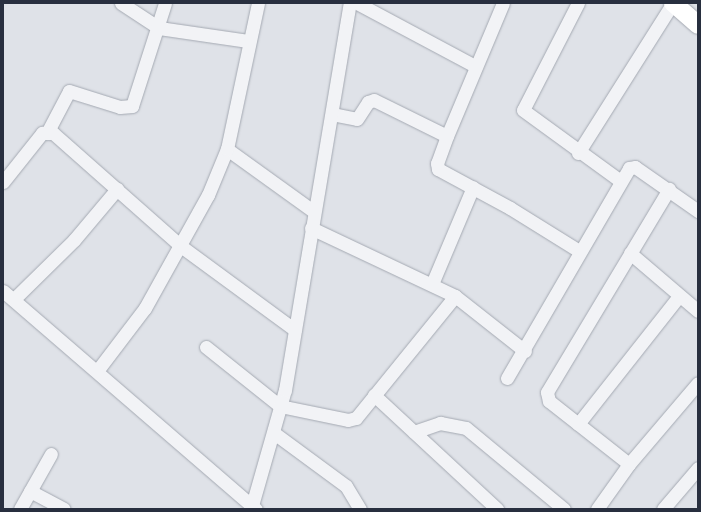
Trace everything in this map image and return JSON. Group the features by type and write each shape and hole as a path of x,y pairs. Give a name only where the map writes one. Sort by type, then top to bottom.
{"main road":[{"path":"673,3 698,25"}],"street":[{"path":"121,3 159,28 248,41"},
{"path":"3,182 42,133 48,131 69,91 120,107 132,106 159,28 165,3"},
{"path":"97,371 144,308 182,247 227,149 248,41 258,3"},
{"path":"3,291 253,507 274,433 295,330 313,211 332,114 350,3"},
{"path":"357,3 475,66"},
{"path":"503,3 446,136 437,163 438,169 473,187 579,251"},
{"path":"578,3 523,110 578,153 619,180"},
{"path":"578,153 673,3"},
{"path":"332,114 357,119 368,102 374,100 446,136"},
{"path":"48,131 117,189 182,247 295,330"},
{"path":"227,149 313,211"},
{"path":"507,378 525,351 619,180 631,166 668,189 698,212"},
{"path":"432,284 473,187"},
{"path":"14,299 74,240 117,189"},
{"path":"629,464 549,401 546,392 668,189"},
{"path":"311,228 455,296 525,351"},
{"path":"630,254 698,311"},
{"path":"206,347 280,406 348,420 362,415 374,395 455,296"},
{"path":"578,424 679,296"},
{"path":"597,509 629,464 697,388"},
{"path":"374,395 497,509"},
{"path":"414,432 440,423 466,428 564,509"},
{"path":"274,433 350,489 360,509"},
{"path":"20,509 51,454"},
{"path":"663,509 698,468"},
{"path":"30,492 64,509"}]}
